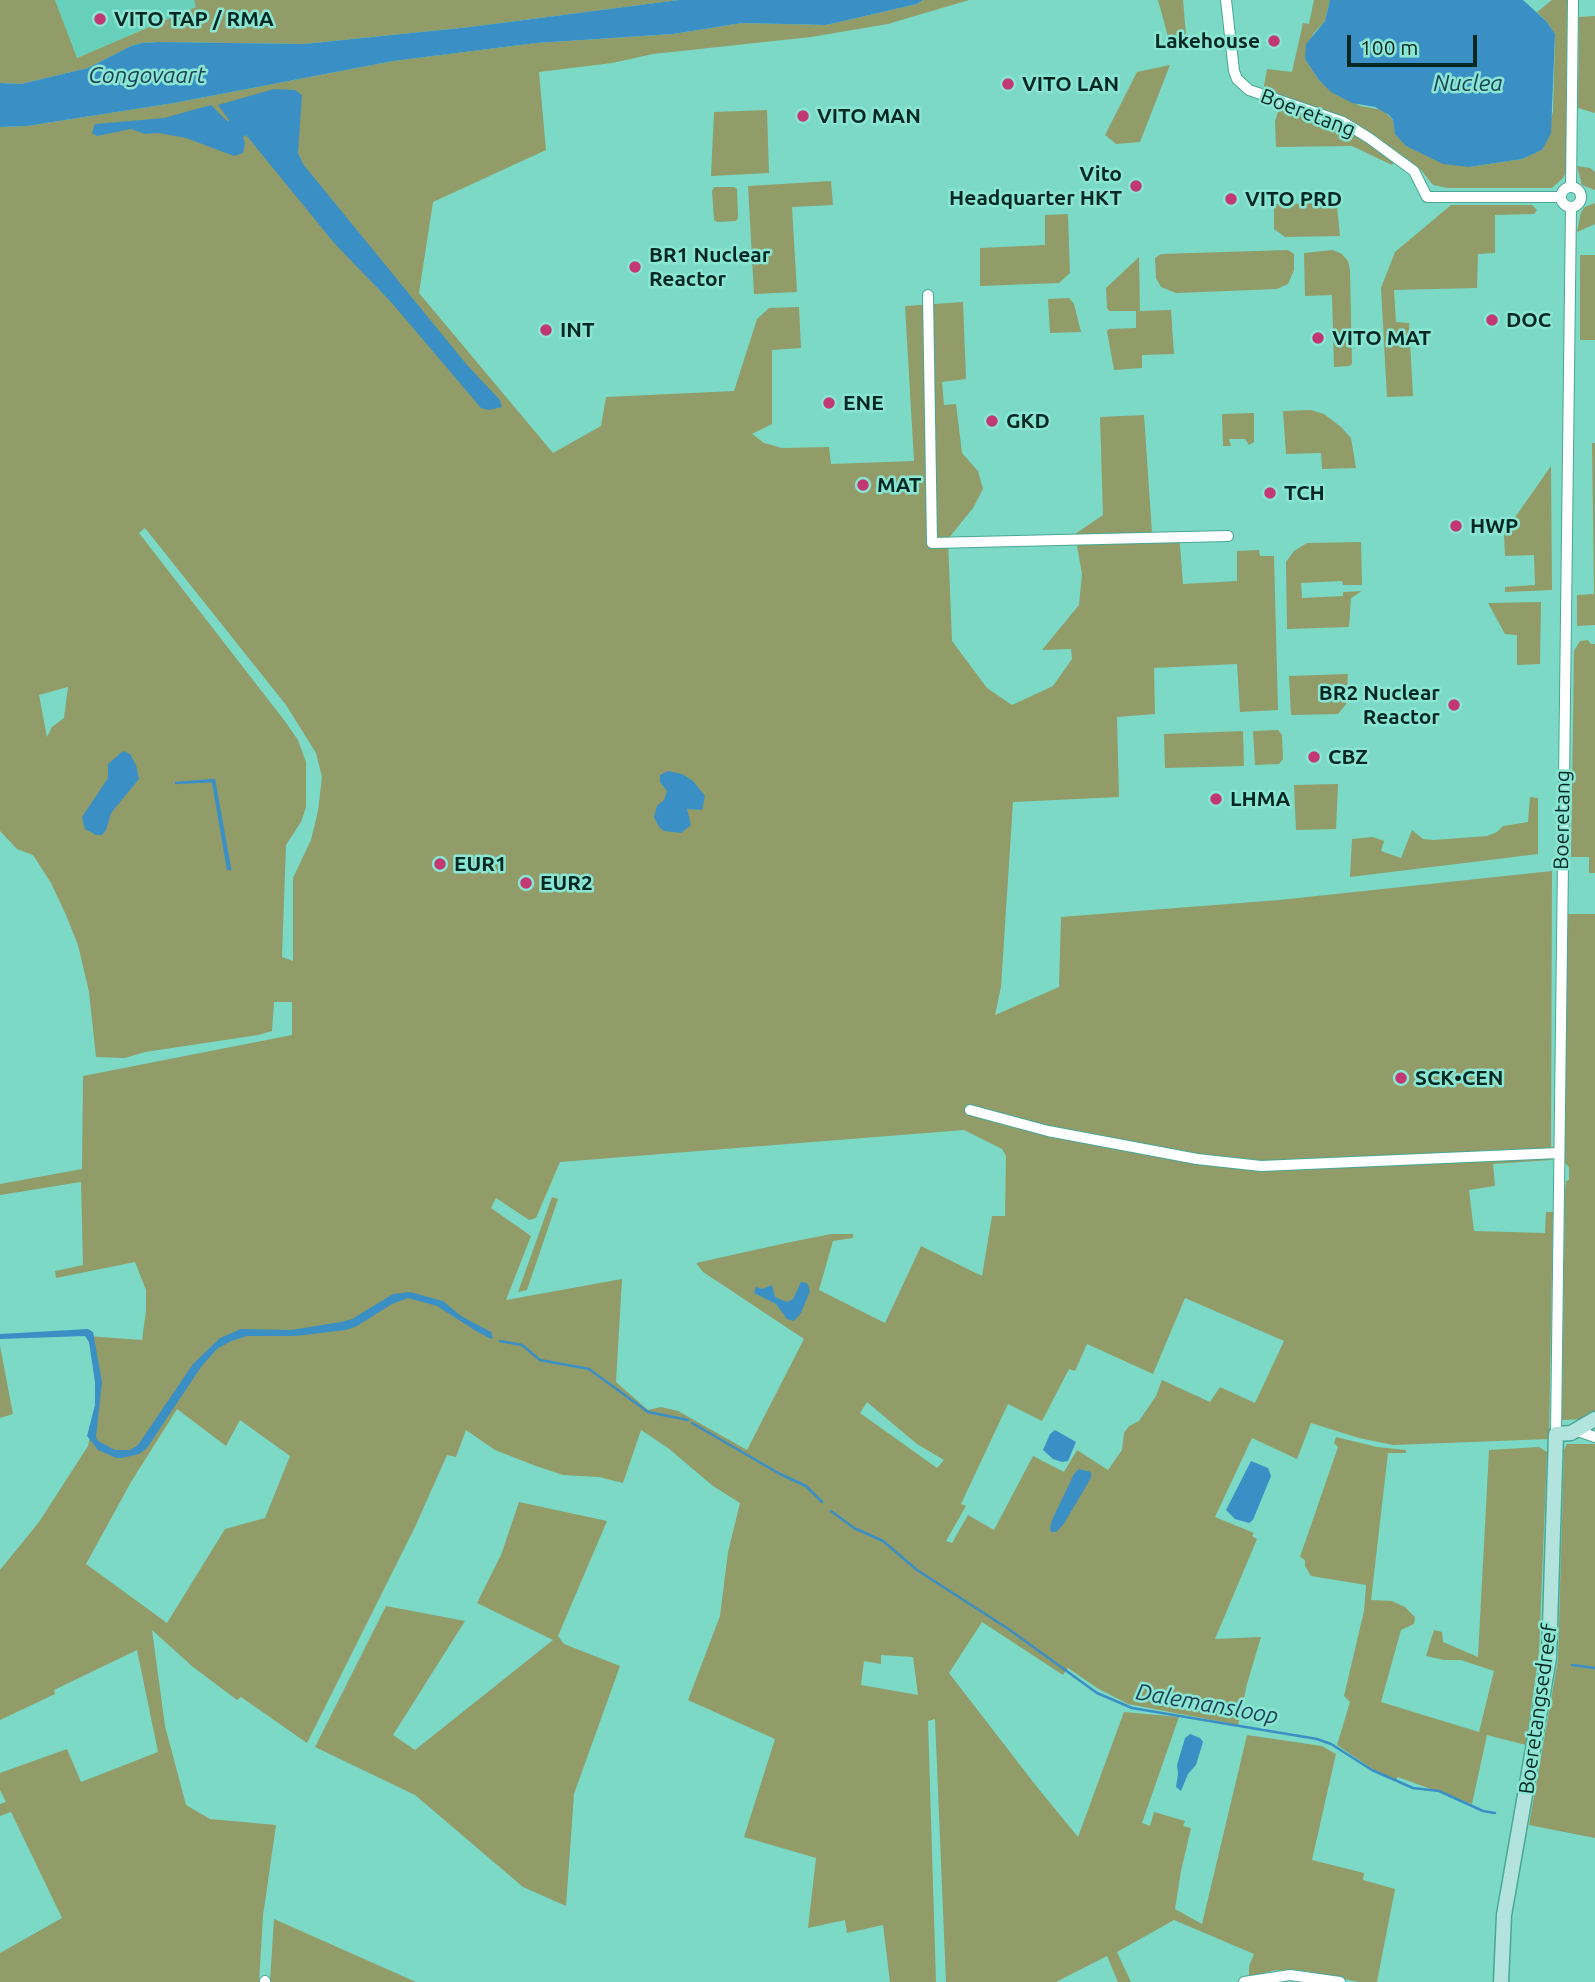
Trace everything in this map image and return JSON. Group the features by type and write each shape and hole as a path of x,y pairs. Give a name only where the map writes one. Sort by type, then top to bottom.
{"street":[{"name":"Boeretang","path":"1226,0 1237,79 1249,90 1343,122 1361,132 1414,171 1427,197 1561,197"},
{"name":"Boeretang","path":"1556,1434 1571,207 1581,198 1579,192 1572,187 1573,0"},
{"path":"1571,207 1564,205 1561,197 1565,188 1572,187"},
{"path":"928,295 932,543 1228,536"},
{"path":"970,1110 1048,1131 1197,1159 1261,1166 1559,1153"},
{"path":"1556,1434 1575,1430 1595,1419"},
{"path":"1575,1430 1595,1437"},
{"name":"Boeretangsedreef","path":"1501,1982 1504,1915 1549,1658 1556,1434"},
{"path":"1244,1982 1290,1975 1340,1982"}],"shaded area":[{"path":"0,0 55,0 77,58 196,7 194,0 679,0 470,27 304,44 142,43 88,68 21,84 0,83"},
{"path":"55,0 194,0 197,6 77,58"},
{"path":"923,0 969,0 888,24 811,37 653,54 612,63 539,72 546,150 433,202 419,293 553,453 601,426 606,397 734,391 757,319 769,308 799,307 801,348 772,350 772,424 752,434 764,443 782,448 829,447 831,464 914,461 905,306 963,302 966,379 942,382 944,405 956,404 962,453 978,471 983,489 973,508 948,539 952,641 987,688 1012,705 1053,686 1072,659 1071,649 1042,650 1079,605 1082,574 1075,534 1103,515 1100,417 1144,415 1152,533 1179,533 1183,584 1237,581 1237,551 1259,550 1260,556 1274,556 1278,710 1240,712 1237,664 1154,668 1155,714 1117,717 1119,797 1013,802 1001,987 995,1015 1059,987 1061,917 1279,900 1552,871 1551,1160 1493,1164 1495,1186 1469,1190 1474,1231 1545,1233 1546,1212 1553,1212 1549,1439 1393,1445 1311,1423 1297,1459 1252,1438 1215,1517 1254,1533 1252,1536 1257,1539 1215,1639 1261,1637 1238,1725 1128,1704 1097,1688 1068,1668 1063,1675 982,1622 949,1673 1078,1837 1124,1712 1179,1717 1142,1823 1150,1826 1154,1812 1185,1821 1183,1826 1191,1828 1175,1909 1202,1924 1247,1735 1322,1746 1336,1754 1312,1860 1364,1873 1363,1880 1395,1889 1377,1982 1359,1982 1306,1971 1276,1970 1249,1977 1249,1966 1254,1954 1174,1920 1117,1952 1131,1982 1118,1982 1107,1956 1056,1982 946,1982 935,1719 928,1721 936,1982 890,1982 883,1925 847,1933 845,1920 808,1928 816,1858 744,1837 775,1739 688,1700 720,1616 728,1552 740,1503 713,1486 668,1448 641,1430 623,1483 599,1477 563,1475 536,1466 495,1450 466,1430 456,1457 447,1455 415,1527 307,1743 241,1697 237,1700 193,1667 152,1630 165,1726 186,1805 210,1819 276,1825 263,1916 259,1982 0,1982 0,1953 62,1918 11,1812 0,1816 0,1804 6,1802 0,1790 0,1773 67,1749 81,1782 158,1752 137,1650 54,1690 55,1694 0,1720 0,1570 39,1522 88,1446 97,1403 95,1362 87,1336 142,1340 146,1290 135,1262 56,1278 55,1271 83,1265 81,1182 0,1195 0,1184 82,1169 83,1076 292,1035 292,1002 274,1002 272,1031 258,1035 145,1052 125,1058 96,1057 89,992 78,945 66,915 51,883 33,855 17,849 0,831 0,127 27,126 174,103 393,61 536,43 673,34 742,23 826,25 917,4","holes":["145,528 286,705 316,753 322,777 318,811 311,840 293,878 293,961 282,957 286,845 301,822 306,807 306,762 298,740 139,533","68,687 64,718 52,727 47,737 39,695","964,1130 1002,1149 1006,1156 1005,1216 992,1216 982,1276 921,1246 885,1323 819,1290 833,1241 853,1238 853,1234 831,1234 696,1263 703,1272 804,1339 747,1450 678,1411 661,1407 648,1410 616,1382 622,1279 506,1300 531,1236 491,1208 496,1198 529,1220 536,1218 560,1162","1185,1298 1284,1341 1255,1403 1220,1387 1210,1402 1162,1380 1156,1396 1139,1421 1129,1426 1124,1433 1122,1450 1108,1470 1077,1450 1064,1472 1033,1456 994,1530 968,1515 952,1543 946,1541 966,1506 961,1504 1008,1404 1042,1421 1069,1369 1075,1371 1087,1344 1153,1374","867,1402 917,1444 944,1460 937,1468 860,1413","177,1409 226,1446 240,1420 290,1456 265,1518 225,1529 167,1623 86,1564 131,1482","881,1655 913,1657 918,1695 861,1685 864,1661 881,1664"]},
{"path":"1158,0 1183,0 1187,47 1172,51"},
{"path":"1314,0 1330,0 1325,21 1313,34 1305,59 1319,80 1360,106 1383,110 1393,120 1395,134 1469,167 1522,159 1542,150 1553,112 1555,34 1537,12 1552,0 1567,0 1566,171 1563,178 1552,188 1448,188 1433,185 1421,170 1397,153 1392,165 1352,146 1276,147 1275,121 1283,97 1263,91 1267,69 1292,72 1303,23 1309,24"},
{"path":"1595,16 1595,113 1578,108 1579,17"},
{"path":"1170,65 1140,142 1116,144 1105,135 1137,72"},
{"path":"767,110 769,173 711,176 714,112"},
{"path":"1577,166 1590,168 1595,172 1595,190 1582,185"},
{"path":"831,181 833,205 792,207 797,292 754,294 748,186"},
{"path":"714,187 737,189 736,221 714,220"},
{"path":"1332,203 1337,206 1340,236 1285,237 1274,229 1274,204"},
{"path":"1595,203 1595,224 1577,232 1581,212"},
{"path":"1451,205 1532,205 1537,210 1534,214 1495,215 1495,253 1478,254 1477,288 1394,290 1396,322 1409,323 1413,396 1387,397 1381,288 1395,252"},
{"path":"1068,214 1070,273 1059,283 980,286 980,248 1045,245 1045,215"},
{"path":"1288,250 1294,254 1294,270 1288,284 1277,289 1176,293 1161,287 1156,278 1155,258 1161,254"},
{"path":"1333,250 1348,261 1350,270 1352,364 1349,366 1334,367 1332,295 1305,296 1304,253"},
{"path":"1580,255 1595,255 1595,340 1580,340"},
{"path":"1139,257 1140,311 1171,310 1174,354 1142,355 1142,368 1114,370 1107,331 1136,328 1136,311 1109,311 1106,288"},
{"path":"1069,298 1074,304 1081,332 1050,333 1048,299"},
{"path":"1311,410 1324,414 1351,438 1356,468 1322,469 1321,453 1286,454 1283,411"},
{"path":"1254,413 1254,442 1249,445 1245,439 1229,439 1231,446 1223,446 1222,414"},
{"path":"1592,443 1595,443 1595,625 1577,626 1577,595 1594,594"},
{"path":"1551,466 1552,590 1505,592 1505,587 1535,585 1534,555 1505,556 1504,533"},
{"path":"1361,542 1362,585 1343,585 1342,581 1301,583 1302,598 1343,596 1343,592 1362,591 1351,598 1349,627 1287,629 1286,562 1294,551 1307,543"},
{"path":"1541,602 1540,664 1517,665 1517,635 1505,634 1488,603"},
{"path":"1588,640 1595,644 1595,873 1589,873 1589,857 1571,857 1574,651 1580,641"},
{"path":"1348,674 1346,704 1338,714 1291,715 1289,676"},
{"path":"1278,730 1282,735 1283,759 1279,764 1255,765 1253,731"},
{"path":"1243,731 1244,766 1165,768 1164,734"},
{"path":"1338,784 1336,829 1296,830 1294,785"},
{"path":"1530,797 1538,798 1538,854 1350,877 1352,839 1373,837 1384,841 1381,851 1401,858 1412,830 1423,839 1433,840 1487,836 1503,826 1528,822"},
{"path":"1567,914 1595,914 1595,1415 1588,1419 1562,1420 1565,1191 1566,1181 1569,1180 1569,1167 1564,1162"},
{"path":"552,1197 558,1199 527,1290 518,1292"},
{"path":"0,1346 13,1414 0,1418"},
{"path":"1336,1437 1377,1447 1406,1450 1406,1453 1388,1453 1371,1600 1392,1601 1405,1607 1415,1617 1414,1624 1401,1630 1381,1702 1479,1732 1494,1671 1461,1660 1426,1656 1434,1630 1442,1632 1443,1642 1478,1657 1489,1450 1539,1447 1547,1452 1539,1652 1526,1745 1487,1735 1472,1804 1398,1777 1396,1780 1374,1770 1337,1745 1350,1702 1344,1696 1364,1611 1366,1585 1311,1576 1305,1566 1305,1560 1300,1557 1338,1447 1334,1443"},
{"path":"1567,1444 1595,1444 1595,1838 1529,1825 1558,1660 1564,1450"},
{"path":"519,1502 607,1521 558,1636 564,1644 620,1666 574,1794 566,1906 523,1887 415,1795 315,1747 386,1606 465,1621 393,1735 415,1750 553,1640 477,1603 501,1555"},
{"path":"274,1919 416,1982 270,1982"}],"water":[{"name":"Congovaart","path":"679,0 923,0 917,4 826,25 742,23 673,34 536,43 393,61 174,103 27,126 0,127 0,83 21,84 88,68 142,43 304,44 470,27"},
{"name":"Nuclea","path":"1330,0 1523,0 1546,21 1555,34 1551,133 1542,150 1522,159 1469,167 1443,164 1406,146 1395,134 1393,120 1389,115 1375,107 1352,103 1331,92 1305,59 1306,44 1325,21"},
{"path":"274,89 295,90 302,95 298,153 303,164 467,365 500,400 502,407 489,410 481,408 391,302 335,244 246,135 243,137 243,153 234,156 186,138 158,133 145,134 131,129 97,136 92,133 95,124 164,118 211,105 228,122 218,105"},
{"path":"123,751 130,754 139,779 111,813 106,830 102,835 96,835 85,829 82,817 108,778 108,764"},
{"path":"668,771 682,774 693,781 705,796 702,810 687,809 691,825 681,833 664,831 654,817 657,806 664,800 667,791 660,782 660,775"},
{"path":"801,1282 807,1283 810,1291 801,1313 794,1321 787,1319 776,1304 754,1293 756,1287 762,1289 772,1285 775,1297 787,1302 793,1299"},
{"path":"410,1292 443,1301 461,1316 491,1332 493,1338 476,1331 437,1306 408,1298 346,1330 295,1336 247,1336 231,1341 217,1349 201,1367 147,1448 139,1454 122,1458 98,1450 87,1436 95,1405 95,1382 89,1342 85,1336 0,1339 0,1334 88,1329 93,1332 102,1382 96,1437 98,1441 115,1450 130,1450 138,1445 193,1364 220,1338 241,1329 291,1330 341,1322 352,1319 393,1294"},
{"path":"1055,1430 1076,1442 1068,1461 1053,1459 1043,1450 1050,1434"},
{"path":"1251,1461 1268,1468 1271,1476 1253,1520 1249,1523 1235,1519 1226,1510"},
{"path":"1079,1469 1091,1472 1091,1478 1063,1525 1056,1532 1051,1532 1052,1520"},
{"path":"1190,1734 1203,1742 1196,1765 1188,1774 1181,1791 1176,1787 1177,1765 1185,1738"}],"waterway":[{"path":"214,780 230,869 213,781 176,783 214,780"},
{"name":"Dalemansloop","path":"500,1341 522,1345 540,1360 589,1369 648,1412 688,1420"},
{"name":"Dalemansloop","path":"692,1423 806,1486 822,1502"},
{"name":"Dalemansloop","path":"831,1511 854,1528 883,1541 917,1570 1007,1628 1097,1693 1132,1708 1317,1739 1331,1744 1372,1770 1413,1788 1439,1791 1483,1811 1495,1813"},
{"name":"Dalemansloop","path":"1572,1665 1595,1668"}],"place":[{"name":"VITO TAP / RMA","path":"100,19"},
{"name":"Lakehouse","path":"1274,41"},
{"name":"VITO LAN","path":"1008,84"},
{"name":"VITO MAN","path":"803,116"},
{"name":"Vito Headquarter HKT","path":"1136,186"},
{"name":"VITO PRD","path":"1231,199"},
{"name":"BR1 Nuclear Reactor","path":"635,267"},
{"name":"DOC","path":"1492,320"},
{"name":"INT","path":"546,330"},
{"name":"VITO MAT","path":"1318,338"},
{"name":"ENE","path":"829,403"},
{"name":"GKD","path":"992,421"},
{"name":"MAT","path":"863,485"},
{"name":"TCH","path":"1270,493"},
{"name":"HWP","path":"1456,526"},
{"name":"BR2 Nuclear Reactor","path":"1454,705"},
{"name":"CBZ","path":"1314,757"},
{"name":"LHMA","path":"1216,799"},
{"name":"EUR1","path":"440,864"},
{"name":"EUR2","path":"526,883"},
{"name":"SCK•CEN","path":"1401,1078"}]}
